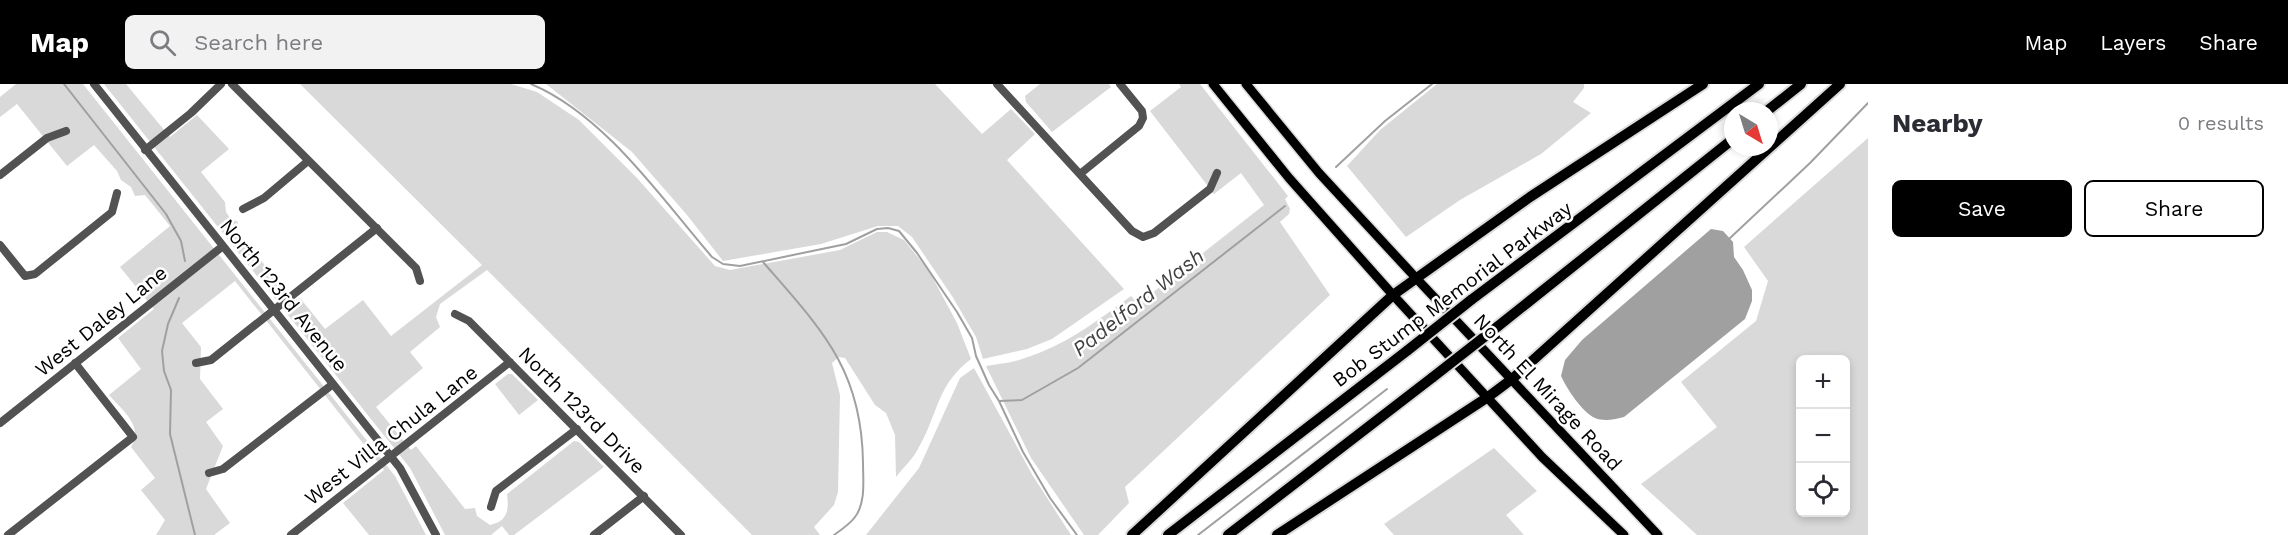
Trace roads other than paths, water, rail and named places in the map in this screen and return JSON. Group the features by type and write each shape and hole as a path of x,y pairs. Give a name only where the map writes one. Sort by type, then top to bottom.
{"highway":[{"path":"1132,535 1393,295 1530,197 1704,84"},
{"name":"Bob Stump Memorial Parkway","path":"1168,535 1472,300 1759,84"},
{"path":"1778,102 1801,84"},
{"path":"1277,535 1512,379 1840,84"},
{"path":"1228,535 1497,327 1724,146"}],"main road":[{"path":"1213,84 1289,178 1393,295 1542,457 1624,535"},
{"name":"North El Mirage Road","path":"1246,84 1319,173 1658,535"}],"street":[{"name":"North 123rd Avenue","path":"94,84 391,456 406,478 436,535"},
{"path":"146,150 191,113 221,84"},
{"path":"232,84 416,268 420,281"},
{"path":"997,84 1132,231 1143,237 1154,233 1210,189 1217,173"},
{"path":"1080,174 1139,126 1143,118 1142,111 1120,84"},
{"path":"0,175 47,138 66,131"},
{"path":"243,209 264,198 308,161"},
{"path":"0,245 25,276 35,274 112,212 117,193"},
{"path":"196,363 211,360 377,228"},
{"name":"West Daley Lane","path":"0,423 223,246"},
{"name":"North 123rd Drive","path":"455,314 469,321 681,535"},
{"name":"West Villa Chula Lane","path":"291,535 510,362"},
{"path":"8,535 133,437 75,363"},
{"path":"209,472 222,470 333,384"},
{"path":"491,507 496,491 577,429"},
{"path":"594,535 644,496"}],"waterway":[{"path":"64,84 166,214 181,241 185,261"},
{"path":"531,84 558,98 607,137 652,185 712,257 723,264 740,266 846,244 877,229 888,228 899,231 917,253 957,312 972,338 976,356 1023,452 1050,498 1077,535"},
{"name":"Padelford Wash","path":"1336,167 1385,121 1432,84"},
{"path":"1729,239 1810,163 1868,103"},
{"name":"Padelford Wash","path":"999,401 1022,400 1078,368 1285,206"},
{"path":"763,262 820,330 846,376 855,401 861,430 863,463 861,505 855,517 834,535"},
{"path":"179,298 168,324 162,351 164,371 171,390 170,434 195,535"},
{"path":"1198,535 1387,389"}]}
